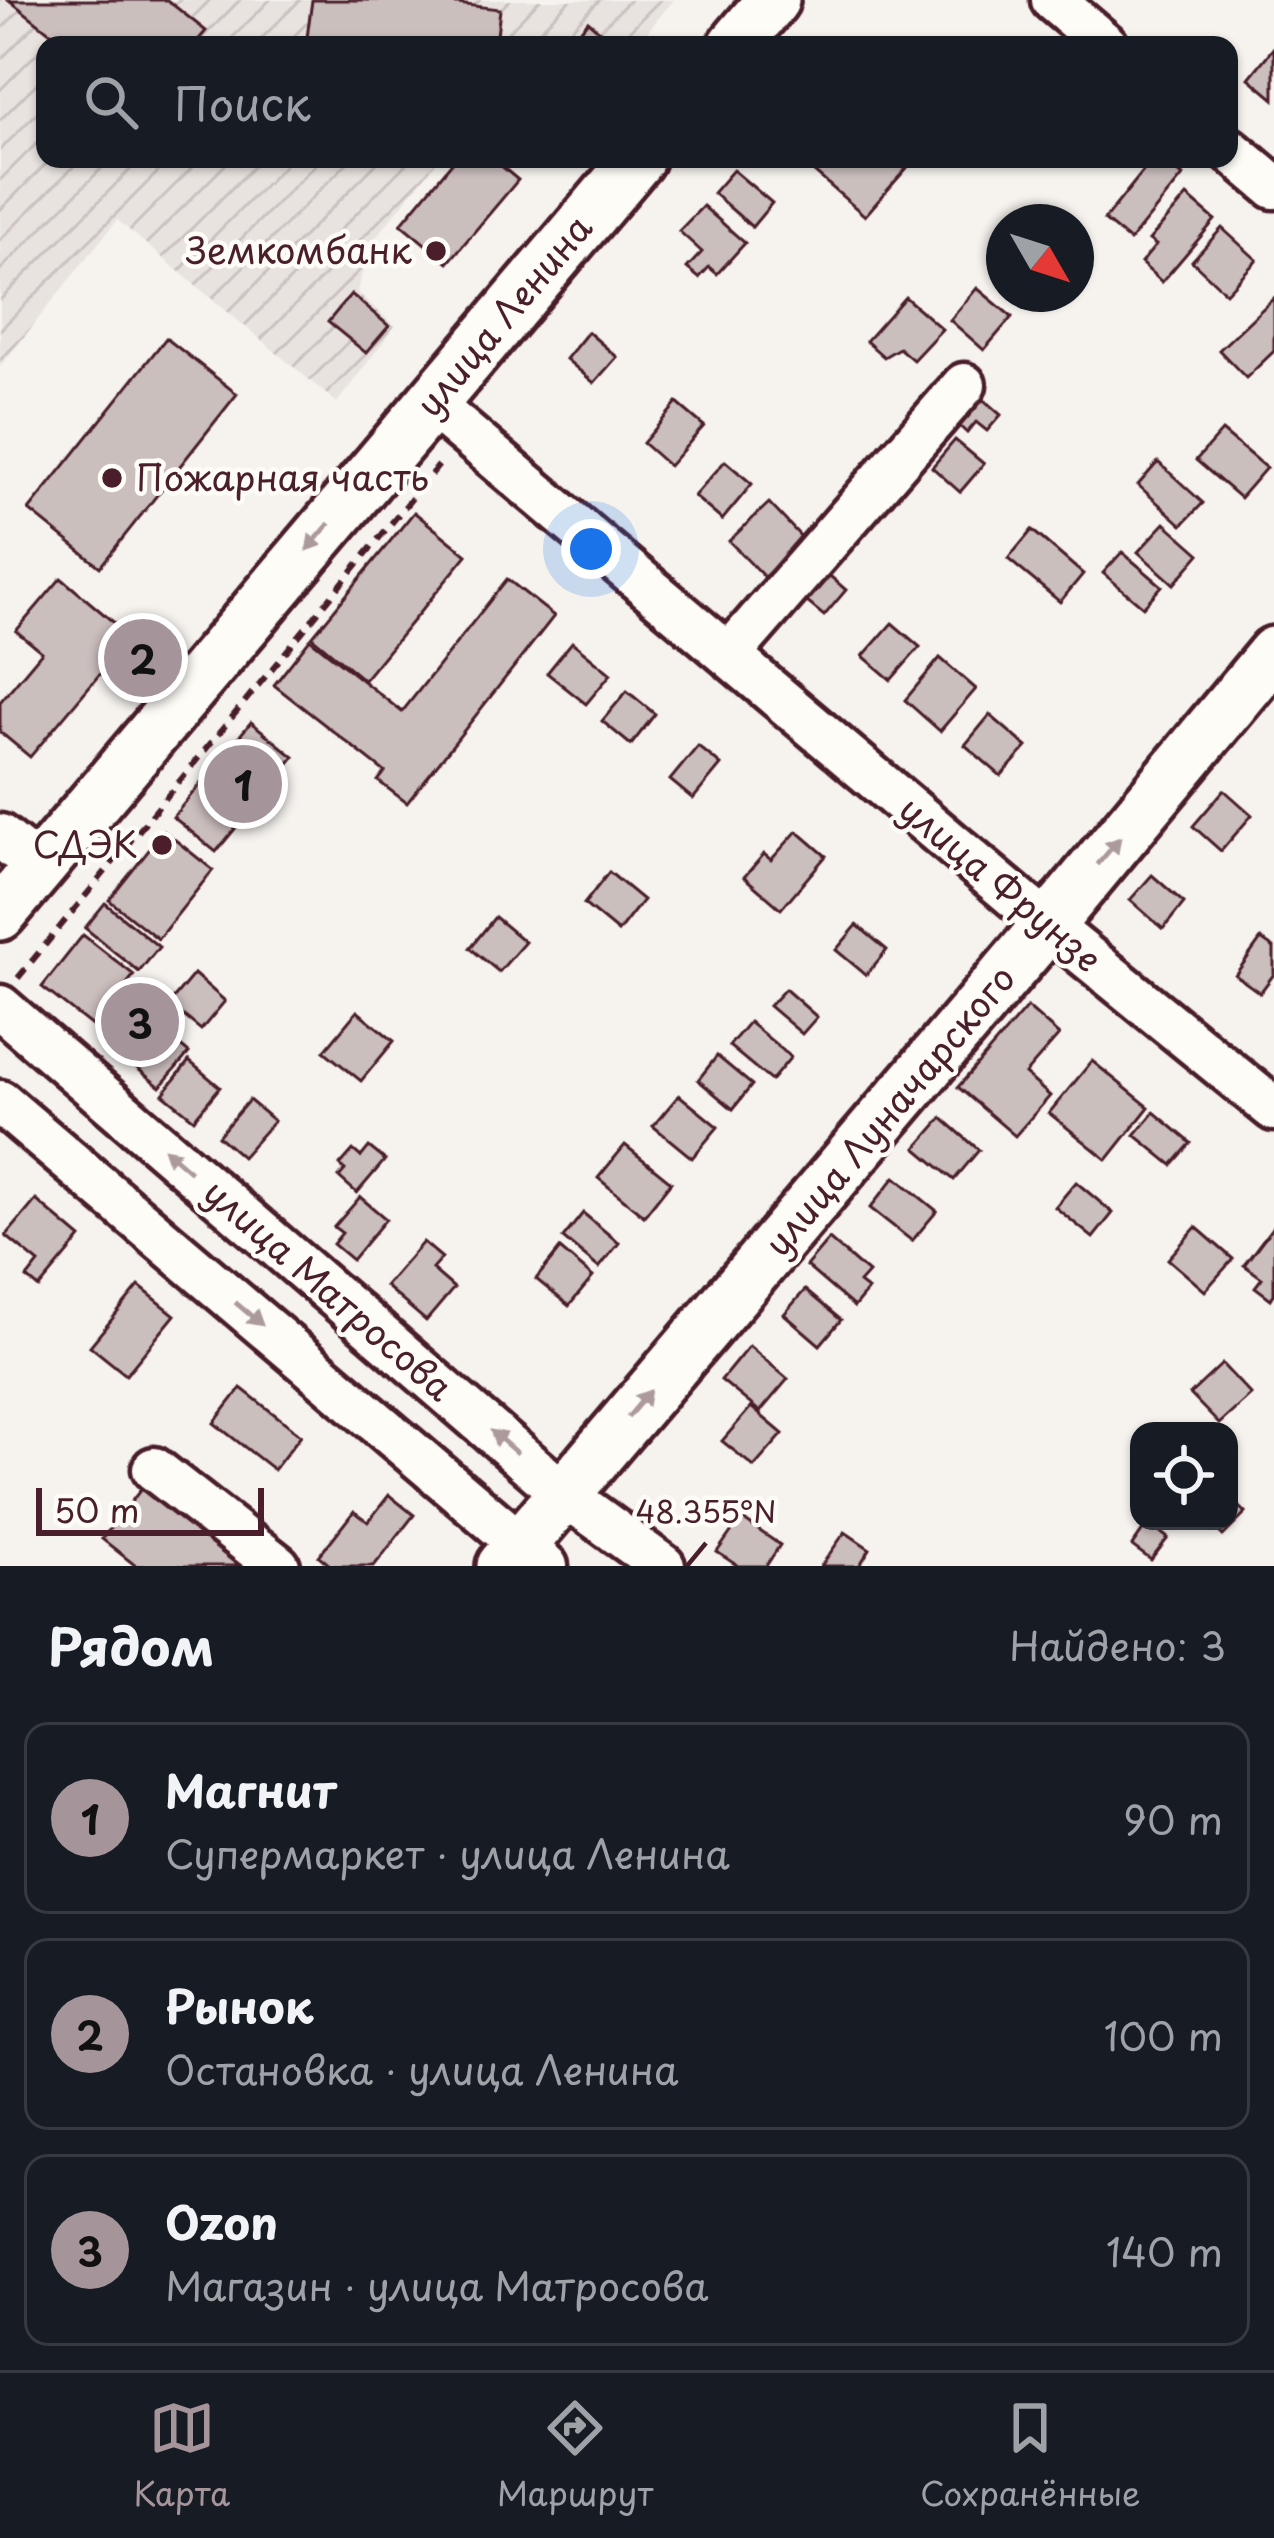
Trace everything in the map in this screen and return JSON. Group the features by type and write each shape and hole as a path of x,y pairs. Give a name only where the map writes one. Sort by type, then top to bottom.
{"main road":[{"path":"743,36 773,0"},
{"name":"улица Ленина","path":"0,914 20,852 448,418 631,168"},
{"name":"улица Луначарского","path":"523,1559 564,1494 1274,653"}],"street":[{"path":"1053,0 1095,36"},
{"path":"1238,157 1274,187"},
{"path":"729,655 964,385"},
{"name":"улица Фрунзе","path":"448,418 1048,925 1274,1109"},
{"name":"улица Матросова","path":"8,994 564,1494 663,1566"},
{"name":"улица Матросова","path":"0,1102 523,1559"},
{"path":"154,1469 278,1566"}],"path":[{"path":"8,994 448,418"}],"shaded area":[{"path":"0,0 674,0 644,36 573,36 566,30 559,36 36,36 36,168 432,168 370,245 357,292 395,326 337,403 117,220 0,367"}],"building":[{"path":"9,0 167,0 206,31 202,36 55,36"},
{"path":"312,0 423,0 500,9 497,36 307,36"},
{"path":"588,21 606,36 576,36"},
{"path":"1274,47 1274,99 1249,78"},
{"path":"448,168 504,168 518,180 448,263 401,224"},
{"path":"809,168 907,168 865,216"},
{"path":"1146,168 1173,168 1183,176 1130,241 1104,220"},
{"path":"733,170 772,203 752,227 713,193"},
{"path":"1187,196 1215,220 1162,282 1141,263 1156,245 1149,240"},
{"path":"703,206 745,243 717,274 709,267 699,278 687,268 702,252 679,231"},
{"path":"1222,228 1257,260 1226,293 1192,261"},
{"path":"977,288 986,295 986,312 1006,312 1012,317 984,350 950,320"},
{"path":"351,294 389,326 366,353 328,322"},
{"path":"905,297 942,329 913,360 899,348 884,357 866,341"},
{"path":"1274,298 1274,351 1246,378 1219,350"},
{"path":"588,332 617,357 594,383 566,359"},
{"name":"Пожарная часть","path":"166,338 237,394 100,567 29,510"},
{"path":"976,393 1001,415 987,431 976,422 967,433 952,419"},
{"path":"677,403 704,426 669,466 643,443"},
{"path":"1222,431 1266,468 1240,498 1196,460"},
{"path":"955,440 984,464 960,492 932,467"},
{"path":"725,461 752,484 722,520 694,496"},
{"path":"1158,462 1203,503 1182,525 1138,485"},
{"path":"769,503 804,540 764,577 729,541"},
{"path":"414,512 467,555 364,680 312,637"},
{"path":"1165,523 1200,554 1174,584 1138,552"},
{"path":"1032,530 1083,574 1060,602 1008,559"},
{"path":"1122,552 1162,586 1143,607 1103,573"},
{"path":"823,570 846,590 824,616 801,597"},
{"path":"61,578 131,637 30,757 0,732 0,702 42,652 16,631"},
{"path":"507,579 554,616 407,803 378,781 385,772 274,685 310,639 402,712"},
{"path":"892,623 920,647 891,680 863,656"},
{"path":"572,642 611,674 586,704 547,673"},
{"path":"940,658 976,689 940,731 905,700"},
{"path":"627,691 655,714 631,745 602,721"},
{"path":"990,715 1027,747 1001,776 965,745"},
{"path":"251,722 294,757 216,852 173,817"},
{"path":"698,746 721,765 693,799 670,780"},
{"path":"1224,790 1252,815 1221,851 1193,826"},
{"path":"164,831 213,870 158,939 109,900"},
{"path":"797,831 826,856 781,909 744,877 764,854 771,860"},
{"path":"609,872 643,900 618,932 584,904"},
{"path":"1152,875 1184,903 1163,929 1130,900"},
{"path":"105,903 159,947 139,972 85,928"},
{"path":"495,917 525,942 499,972 470,948"},
{"path":"857,925 887,950 866,975 836,950"},
{"path":"83,935 134,975 93,1027 42,987"},
{"path":"1261,939 1274,948 1274,974 1260,993 1235,975"},
{"path":"194,974 225,1001 201,1030 169,1004"},
{"path":"785,989 817,1017 802,1034 769,1006"},
{"path":"1027,1007 1059,1035 1025,1074 1050,1096 1015,1136 958,1087"},
{"path":"357,1011 394,1041 361,1081 324,1051"},
{"path":"140,1013 189,1053 160,1087 111,1047"},
{"path":"749,1022 791,1057 771,1081 729,1046"},
{"path":"717,1056 752,1085 733,1109 698,1080"},
{"path":"189,1061 220,1087 194,1119 163,1094"},
{"path":"1092,1061 1149,1107 1107,1160 1049,1113"},
{"path":"679,1095 718,1127 692,1158 653,1126"},
{"path":"249,1100 274,1121 242,1157 218,1136"},
{"path":"1154,1112 1191,1143 1172,1165 1135,1135"},
{"path":"942,1118 979,1150 954,1180 916,1148"},
{"path":"625,1145 671,1182 644,1216 598,1178"},
{"path":"369,1147 385,1160 357,1193 339,1177 345,1170 340,1165 353,1150 361,1157"},
{"path":"895,1177 937,1211 912,1241 870,1208"},
{"path":"1076,1182 1113,1213 1093,1238 1055,1207"},
{"path":"360,1197 386,1219 352,1260 333,1244 342,1233 334,1227"},
{"path":"36,1200 81,1238 39,1288 27,1278 39,1263 6,1236"},
{"path":"583,1213 619,1243 599,1268 563,1238"},
{"path":"1274,1225 1271,1299 1255,1287 1262,1278 1244,1265"},
{"path":"1196,1227 1233,1259 1205,1291 1168,1259"},
{"path":"829,1239 868,1273 859,1283 868,1290 854,1307 806,1266"},
{"path":"423,1242 442,1258 432,1269 454,1288 426,1321 385,1286"},
{"path":"560,1249 593,1277 569,1306 536,1279"},
{"path":"139,1286 175,1315 126,1375 90,1346"},
{"path":"805,1290 841,1320 820,1345 784,1314"},
{"path":"749,1346 788,1379 760,1412 721,1380"},
{"path":"1222,1364 1251,1395 1217,1422 1190,1394"},
{"path":"241,1388 301,1435 274,1470 214,1423"},
{"path":"751,1407 783,1434 754,1467 722,1441"},
{"path":"145,1484 250,1566 136,1566 102,1539"},
{"path":"389,1495 414,1515 374,1566 331,1566 319,1556 354,1511 368,1522"},
{"path":"741,1518 780,1545 766,1566 738,1566 717,1552"},
{"path":"1143,1530 1157,1530 1168,1538 1151,1560 1132,1546"},
{"path":"845,1532 870,1549 859,1566 821,1566"}],"place":[{"name":"Земкомбанк","path":"436,251"},
{"name":"Пожарная часть","path":"112,478"},
{"name":"Рынок","path":"143,658"},
{"name":"Магнит","path":"243,784"},
{"name":"СДЭК","path":"162,845"},
{"name":"Ozon","path":"140,1022"}]}
